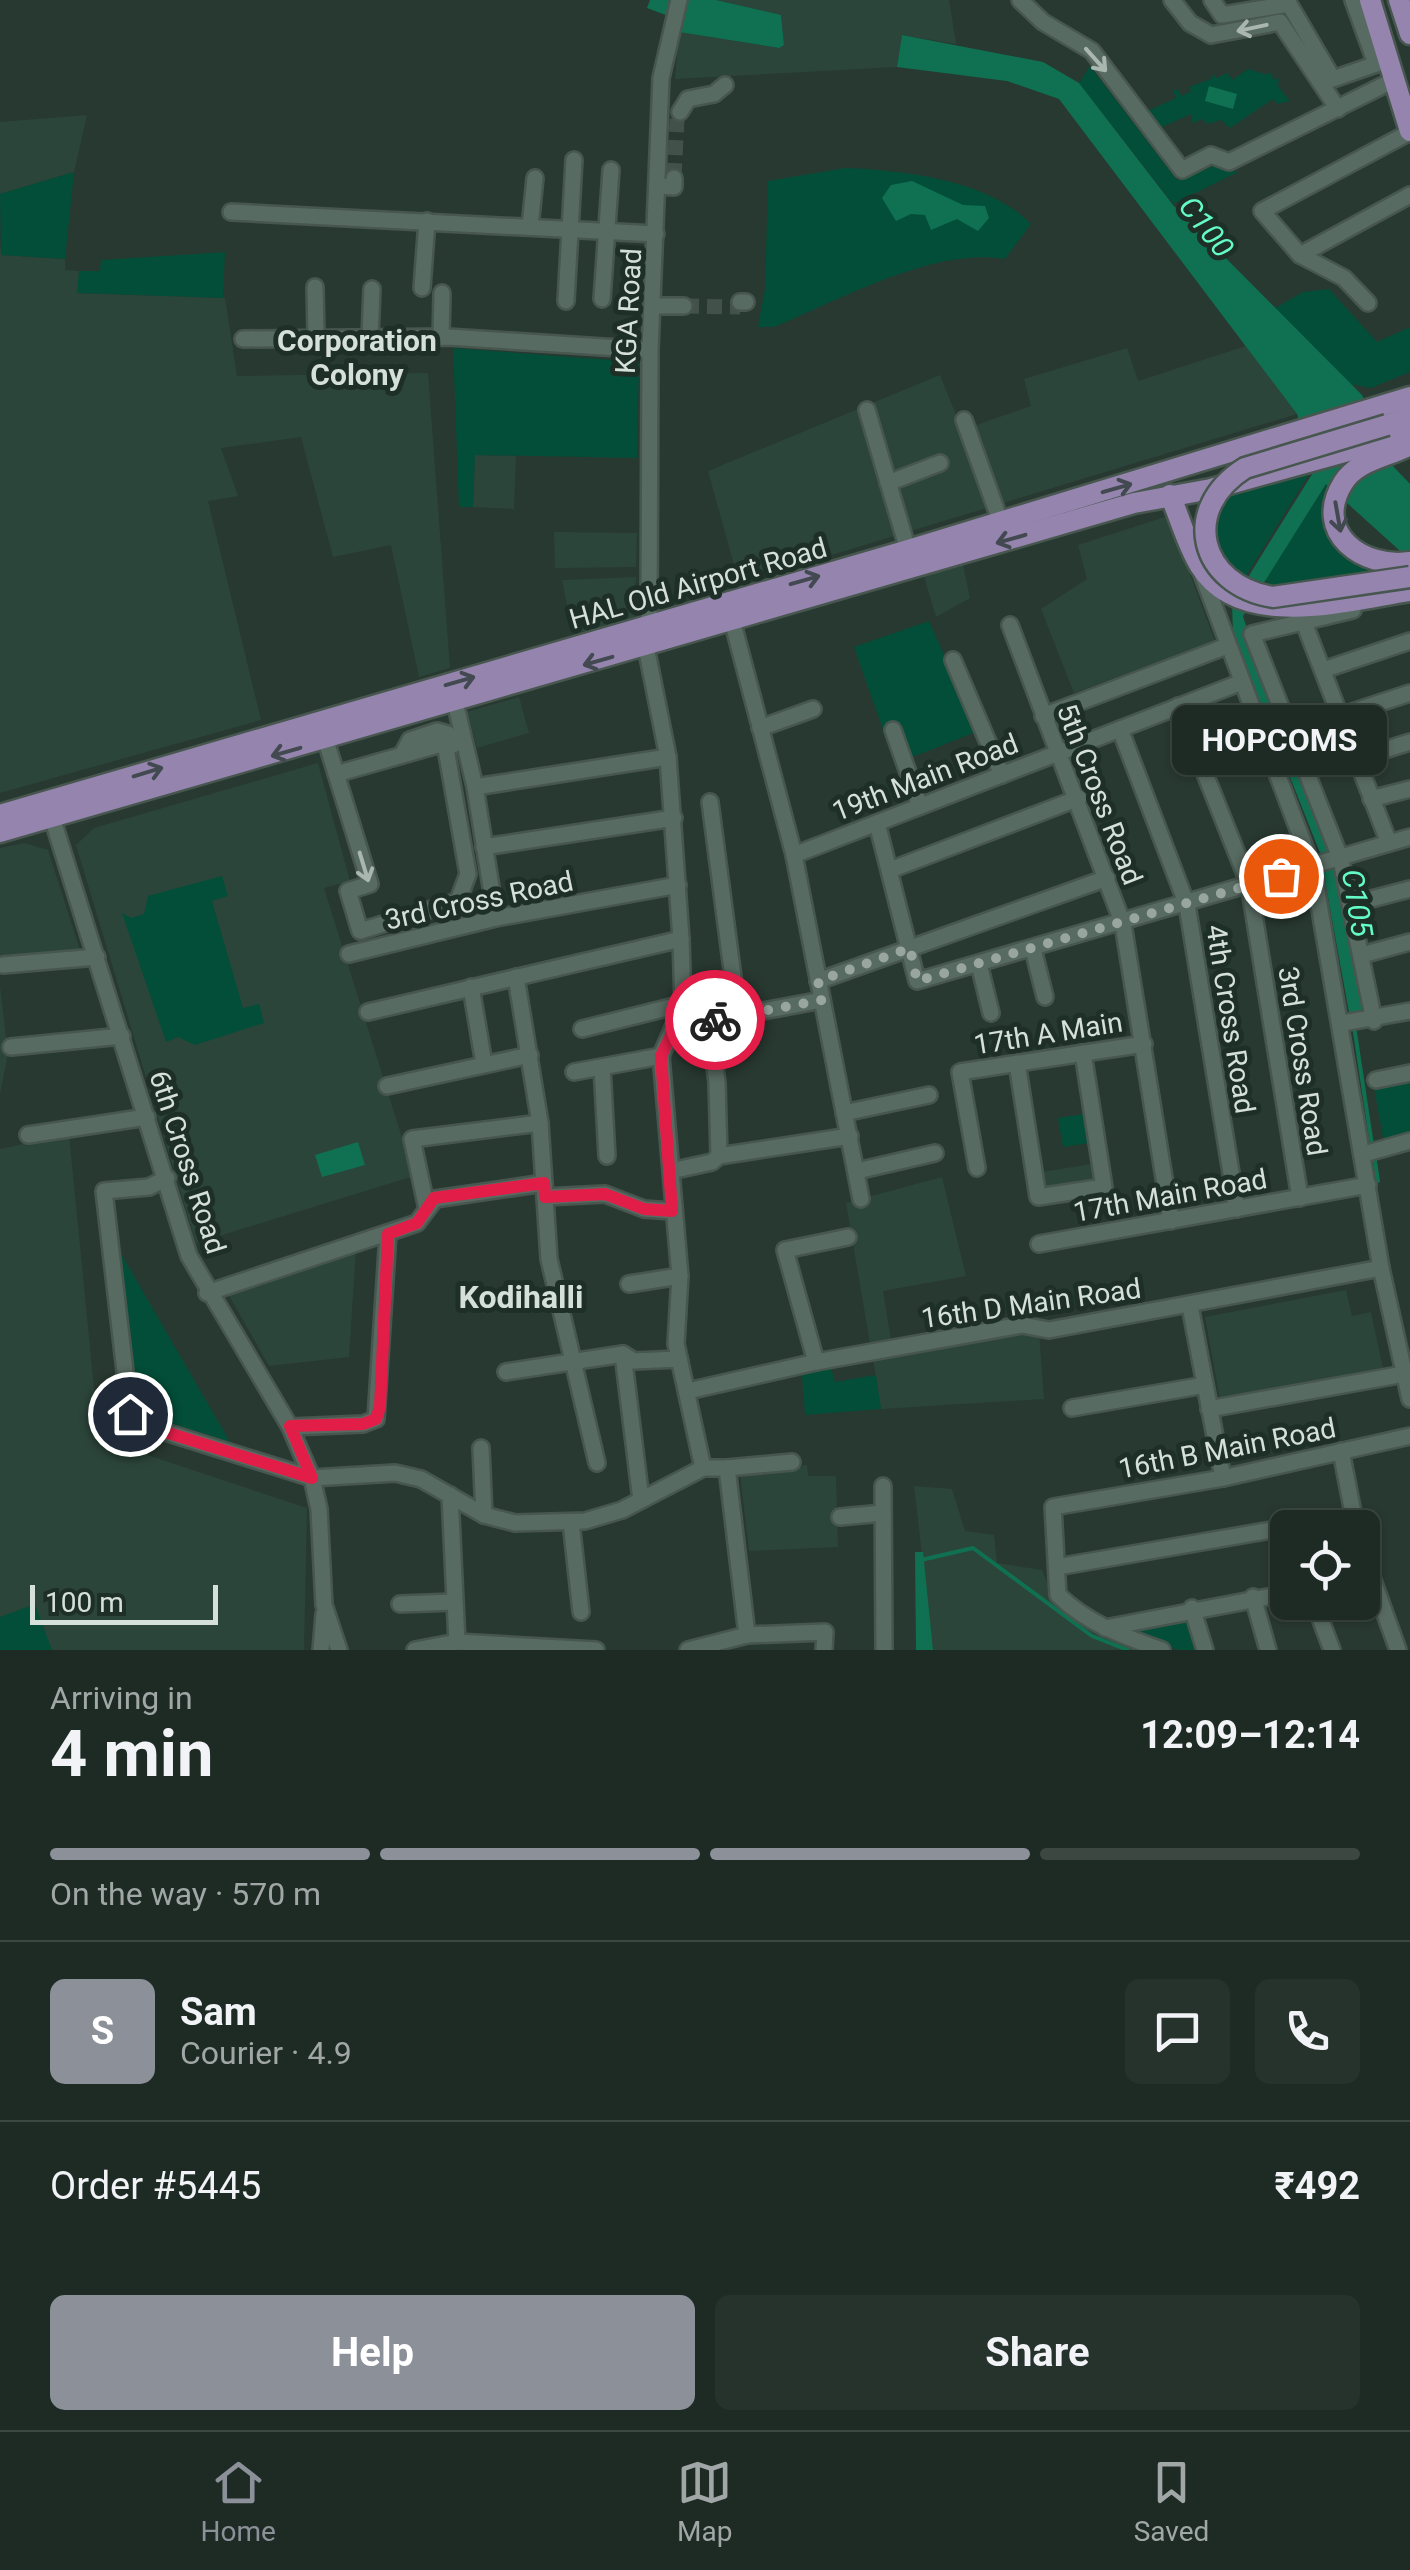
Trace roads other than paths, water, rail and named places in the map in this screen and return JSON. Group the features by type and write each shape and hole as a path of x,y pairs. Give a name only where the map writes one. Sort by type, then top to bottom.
{"main road":[{"path":"1370,0 1410,132"},
{"path":"1382,0 1392,73"},
{"path":"1399,0 1410,34"},
{"name":"HAL Old Airport Road","path":"0,815 56,812 326,740 1170,495 1211,490 1308,464 1396,433 1410,397"},
{"path":"1410,418 1343,483 1334,512 1342,536 1356,553 1386,565 1410,562"},
{"name":"HAL Old Airport Road","path":"0,832 649,626 908,550 998,514 1299,432 1396,433"},
{"path":"1396,433 1244,468 1225,480 1207,512 1206,541 1222,574 1234,586 1254,594 1273,597 1410,578"},
{"path":"1170,495 1200,566 1245,600 1314,604 1410,595"}],"street":[{"name":"KGA Road","path":"649,626 650,350 658,186 672,117 661,78 680,0"},
{"path":"1020,0 1043,22 1092,51 1182,170 1210,155 1229,162 1338,109 1392,73"},
{"path":"1172,0 1190,23 1212,35 1280,22 1338,109"},
{"path":"1212,0 1222,15 1289,4 1334,78 1392,73"},
{"path":"1354,0 1392,73"},
{"path":"672,117 688,99 714,94 725,85"},
{"path":"1368,302 1344,278 1300,255 1262,210 1410,132"},
{"path":"566,302 574,160"},
{"path":"602,299 611,170"},
{"path":"530,227 536,178"},
{"path":"658,186 674,187 674,178"},
{"path":"1300,255 1410,195"},
{"path":"231,212 656,234"},
{"path":"422,288 427,222"},
{"path":"316,286 316,336"},
{"path":"370,336 372,289"},
{"path":"441,337 442,293"},
{"path":"653,302 684,303"},
{"path":"243,339 441,337 650,350"},
{"path":"866,410 908,550"},
{"path":"964,420 998,514"},
{"path":"888,484 940,464"},
{"path":"1200,566 1227,646 1316,868 1358,1022 1373,1151 1368,1185 1381,1268 1410,1399"},
{"path":"1358,1022 1362,955 1352,904 1252,634 1410,595"},
{"path":"732,620 794,855 861,1199"},
{"path":"1304,620 1389,843"},
{"name":"5th Cross Road","path":"1010,625 1043,716 1079,798 1123,924 1171,1220"},
{"path":"1324,670 1410,641"},
{"path":"1043,716 1227,646"},
{"path":"646,648 668,757 682,939 683,1004 661,1056 680,1276 679,1358 703,1468"},
{"path":"954,660 1002,774"},
{"name":"19th Main Road","path":"794,855 1242,682"},
{"path":"1340,716 1410,694"},
{"path":"455,702 475,787 496,918"},
{"name":"3rd Cross Road","path":"1178,706 1249,884 1300,1198"},
{"path":"760,728 813,709"},
{"name":"4th Cross Road","path":"1120,729 1187,904 1237,1209"},
{"path":"893,730 920,806"},
{"path":"402,755 410,740 437,732 448,734 453,745"},
{"path":"326,740 336,774 370,884 348,891 360,930 458,900 468,874 445,743 336,774"},
{"path":"1356,759 1410,742"},
{"path":"475,787 668,757"},
{"path":"1371,799 1410,789"},
{"path":"890,870 1079,798"},
{"path":"710,802 738,1015"},
{"name":"6th Cross Road","path":"56,812 61,846 189,1256 290,1426 312,1478 319,1509 324,1605 339,1650"},
{"path":"484,847 674,818"},
{"path":"877,823 917,981 1410,838"},
{"path":"818,981 1107,878"},
{"name":"3rd Cross Road","path":"349,954 496,918 678,884"},
{"path":"1352,904 1410,889"},
{"path":"350,900 344,910 352,936 363,940 380,936"},
{"path":"368,1012 682,939"},
{"path":"1362,955 1410,942"},
{"path":"1033,949 1045,998"},
{"path":"4,964 97,956"},
{"path":"979,964 991,1014"},
{"path":"516,977 540,1122 550,1259 597,1463"},
{"path":"471,987 484,1064"},
{"path":"678,1021 709,1021 822,1000"},
{"path":"582,1028 683,1004"},
{"path":"1358,1022 1410,1011"},
{"path":"709,1021 717,1082 719,1156"},
{"path":"12,1046 122,1036"},
{"name":"17th A Main","path":"977,1168 960,1072 1144,1044"},
{"path":"1018,1063 1038,1198 1104,1186 1083,1053"},
{"path":"574,1072 661,1056"},
{"path":"387,1086 484,1064 532,1063"},
{"path":"602,1067 607,1156"},
{"path":"1376,1080 1410,1072"},
{"path":"844,1113 929,1095"},
{"path":"28,1135 147,1117"},
{"path":"427,1209 412,1139 540,1122"},
{"path":"671,1171 719,1156 850,1136"},
{"path":"1373,1151 1410,1141"},
{"path":"856,1171 935,1152"},
{"path":"167,1178 149,1187 104,1191 130,1414 146,1426 312,1478 395,1473 421,1480 484,1515 515,1523 571,1522 622,1510 703,1468 792,1462"},
{"name":"17th Main Road","path":"1040,1244 1368,1185"},
{"path":"208,1293 417,1223 434,1198 544,1190 605,1194 644,1209 672,1211"},
{"path":"290,1426 363,1424 376,1419 380,1407 388,1234"},
{"path":"816,1362 785,1250 848,1237"},
{"name":"16th D Main Road","path":"688,1391 816,1362 1022,1325 1049,1330 1381,1268"},
{"path":"629,1284 680,1276"},
{"path":"1190,1306 1223,1478"},
{"path":"623,1354 641,1500"},
{"path":"506,1372 623,1354 634,1361 679,1358"},
{"path":"1209,1409 1404,1374"},
{"path":"1072,1408 1205,1385"},
{"name":"16th B Main Road","path":"1057,1567 1053,1506 1223,1478 1410,1436"},
{"path":"480,1448 484,1515"},
{"path":"1341,1451 1353,1510"},
{"path":"728,1468 757,1640"},
{"path":"883,1486 884,1650"},
{"path":"450,1495 457,1642"},
{"path":"840,1517 884,1513"},
{"path":"571,1522 581,1612"},
{"path":"1162,1650 1077,1614 1058,1595 1057,1567 1270,1535"},
{"path":"1104,1628 1270,1595"},
{"path":"1253,1596 1268,1650"},
{"path":"400,1604 454,1602"},
{"path":"321,1650 324,1605"},
{"path":"1192,1608 1205,1650"},
{"path":"1380,1610 1398,1650"},
{"path":"1321,1620 1332,1650"},
{"path":"699,1649 825,1632 824,1650"},
{"path":"414,1650 457,1642 476,1647 596,1650"}],"waterway":[{"name":"C105","path":"1354,1026 1372,1145"},
{"name":"C105","path":"1374,1155 1378,1181"},
{"name":"C105","path":"921,1560 973,1548 1092,1636 1128,1650"}],"tunnel":[{"path":"674,178 677,119"},
{"path":"684,306 740,307"}],"place":[{"name":"HOPCOMS","path":"1281,876"}],"district":[{"name":"Corporation Colony","path":"357,358"},
{"name":"Kodihalli","path":"521,1297"}],"water label":[{"name":"C100","path":"1206,227"}]}
